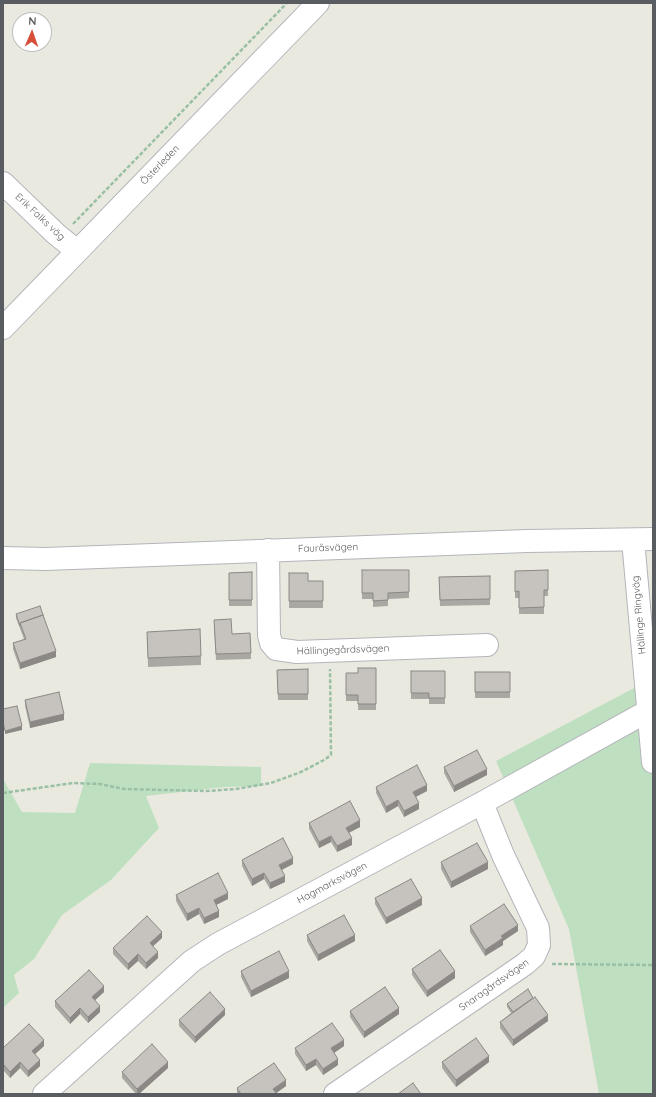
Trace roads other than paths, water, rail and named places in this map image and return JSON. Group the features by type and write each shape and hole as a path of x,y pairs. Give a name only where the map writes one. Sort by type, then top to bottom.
{"street":[{"name":"Österleden","path":"3,328 69,245 318,3"},
{"name":"Erik Falks väg","path":"3,183 69,245"},
{"name":"Fauråsvägen","path":"3,558 46,559 268,550 643,539"},
{"name":"Hällinge Ringväg","path":"643,539 648,711 653,762"},
{"name":"Hällingegårdsvägen","path":"268,550 269,627 271,643 276,649 296,652 487,645"},
{"name":"Hagmarksvägen","path":"44,1094 192,961 218,944 482,803 648,711"},
{"name":"Snaragårdsvägen","path":"335,1094 525,964 534,956 539,945 538,928 503,855 482,803"}]}
